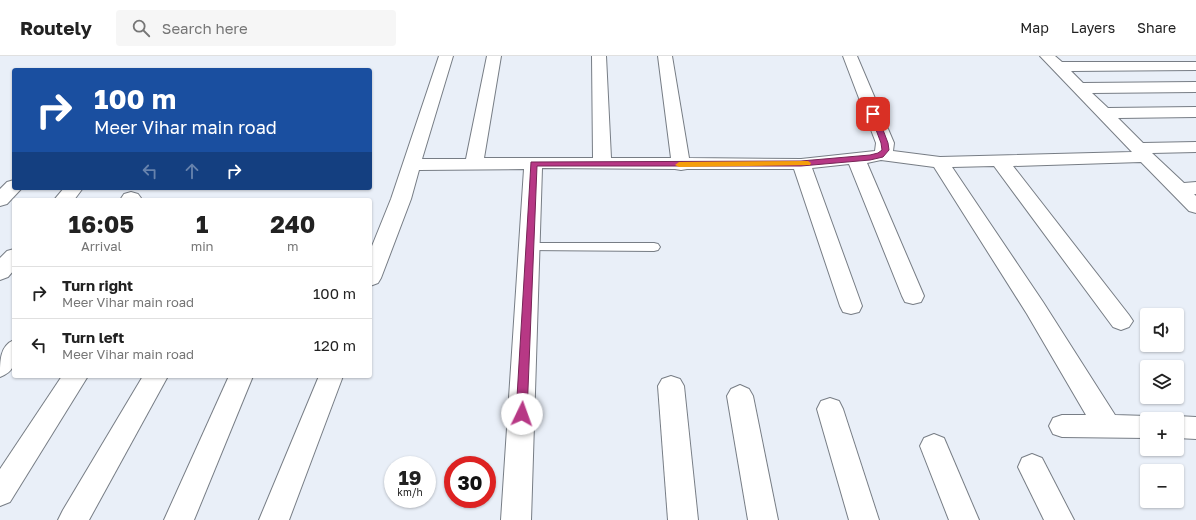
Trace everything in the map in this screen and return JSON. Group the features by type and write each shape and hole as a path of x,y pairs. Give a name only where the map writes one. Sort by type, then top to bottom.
{"street":[{"path":"372,273 400,199 446,56"},
{"path":"474,164 494,56"},
{"path":"599,56 602,164"},
{"path":"665,56 681,165"},
{"path":"850,56 885,143 886,150 881,155"},
{"path":"1053,62 1196,66"},
{"path":"1053,62 1142,152 1187,188 1196,207"},
{"path":"1079,88 1196,87"},
{"path":"1103,113 1196,112"},
{"path":"411,165 534,163 681,165 801,164 881,155 940,162 1142,152 1196,147"},
{"path":"856,159 913,296"},
{"path":"999,160 1121,321"},
{"path":"940,162 1035,308 1107,426"},
{"path":"516,520 534,163"},
{"path":"801,164 851,306"},
{"path":"0,200 12,188"},
{"path":"66,198 72,190"},
{"path":"0,272 12,258"},
{"path":"0,367 12,352"},
{"path":"0,492 75,378"},
{"path":"73,520 155,378"},
{"path":"179,520 240,378"},
{"path":"274,520 330,378"},
{"path":"671,386 683,520"},
{"path":"740,396 763,520"},
{"path":"830,409 864,520"},
{"path":"1062,426 1140,427"},
{"path":"1184,427 1196,428"},
{"path":"934,446 964,520"},
{"path":"1032,467 1059,520"}],"lane":[{"path":"530,247 654,248"}],"slow traffic":[{"path":"679,165 808,163"}],"route":[{"path":"522,414 534,163 681,165 801,164 870,157 881,155 886,150 885,143 873,114"}]}
